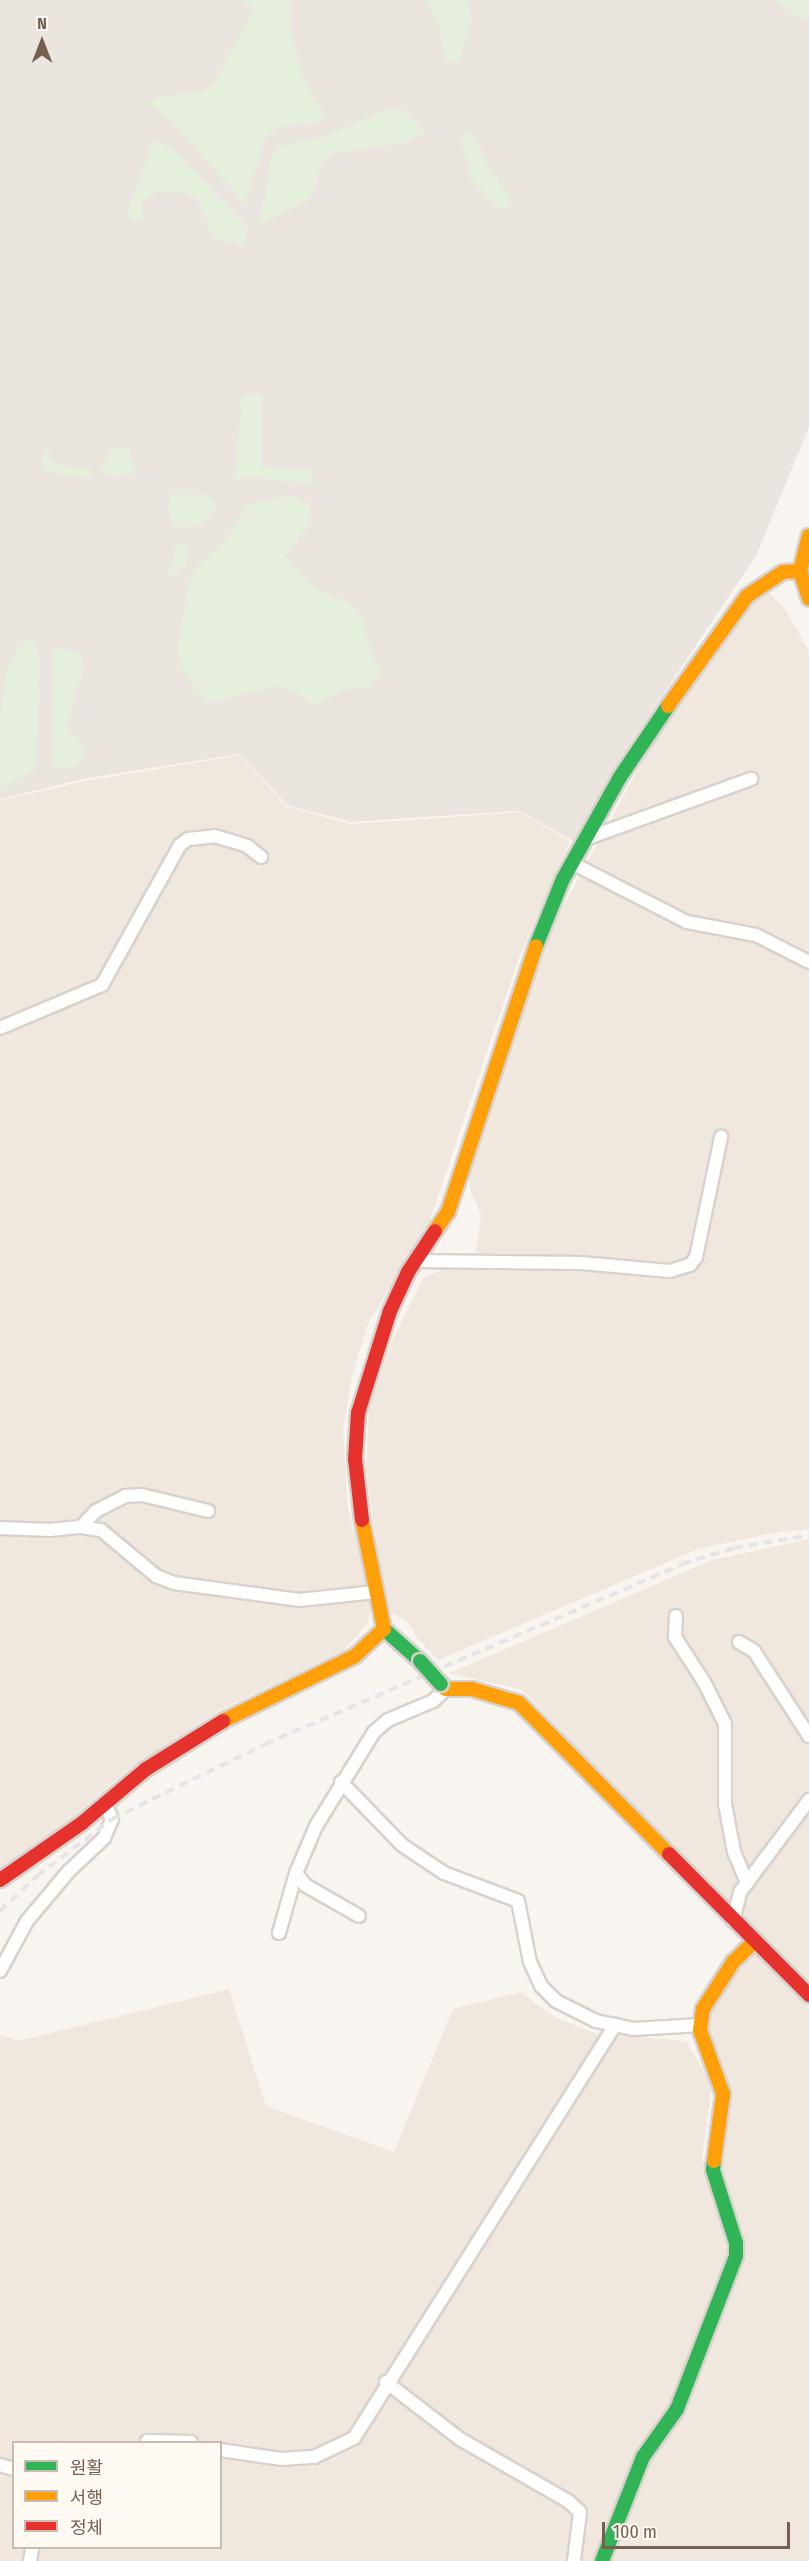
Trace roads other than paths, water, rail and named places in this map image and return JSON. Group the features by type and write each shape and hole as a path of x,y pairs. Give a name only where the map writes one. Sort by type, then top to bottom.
{"street":[{"path":"809,536 800,570 809,599"},
{"path":"800,570 783,572 747,596 620,777 572,863 523,977 448,1212 416,1261 386,1321 358,1413 355,1459 359,1503 384,1629 420,1661 443,1687 472,1689 519,1703 809,1995"},
{"path":"585,839 751,779"},
{"path":"0,1028 102,985 180,845 188,839 215,836 247,846 261,856"},
{"path":"572,863 687,922 756,934 809,962"},
{"path":"416,1261 556,1262 670,1270 690,1265 696,1257 721,1137"},
{"path":"81,1527 96,1511 125,1496 141,1495 208,1511"},
{"path":"0,1528 50,1530 81,1527 100,1530 156,1576 174,1583 299,1600 376,1592"},
{"path":"676,1616 675,1637 704,1682 725,1724 725,1804 734,1851 747,1883"},
{"path":"0,1880 105,1803 146,1769 203,1731 355,1656 384,1629"},
{"path":"739,1642 754,1651 809,1736"},
{"path":"279,1933 296,1873 341,1782 374,1732 388,1720 433,1701 443,1687"},
{"path":"341,1782 402,1845 444,1873 518,1900 530,1962 541,1986 574,2012 633,2029 700,2025"},
{"path":"733,1921 747,1883 809,1800"},
{"path":"0,1971 27,1921 108,1833 112,1819 105,1803"},
{"path":"296,1873 305,1885 359,1916"},
{"path":"602,2561 610,2548 643,2457 677,2409 690,2380 736,2256 736,2243 713,2170 723,2094 704,2045 700,2025 703,2009 733,1962 754,1942"},
{"path":"222,2450 282,2459 314,2457 354,2438 364,2426 386,2382 615,2025"},
{"path":"386,2382 460,2439 568,2501 580,2511 574,2561"}],"railway":[{"path":"0,1911 37,1876 112,1819 265,1744 682,1564 734,1548 809,1535"}]}
